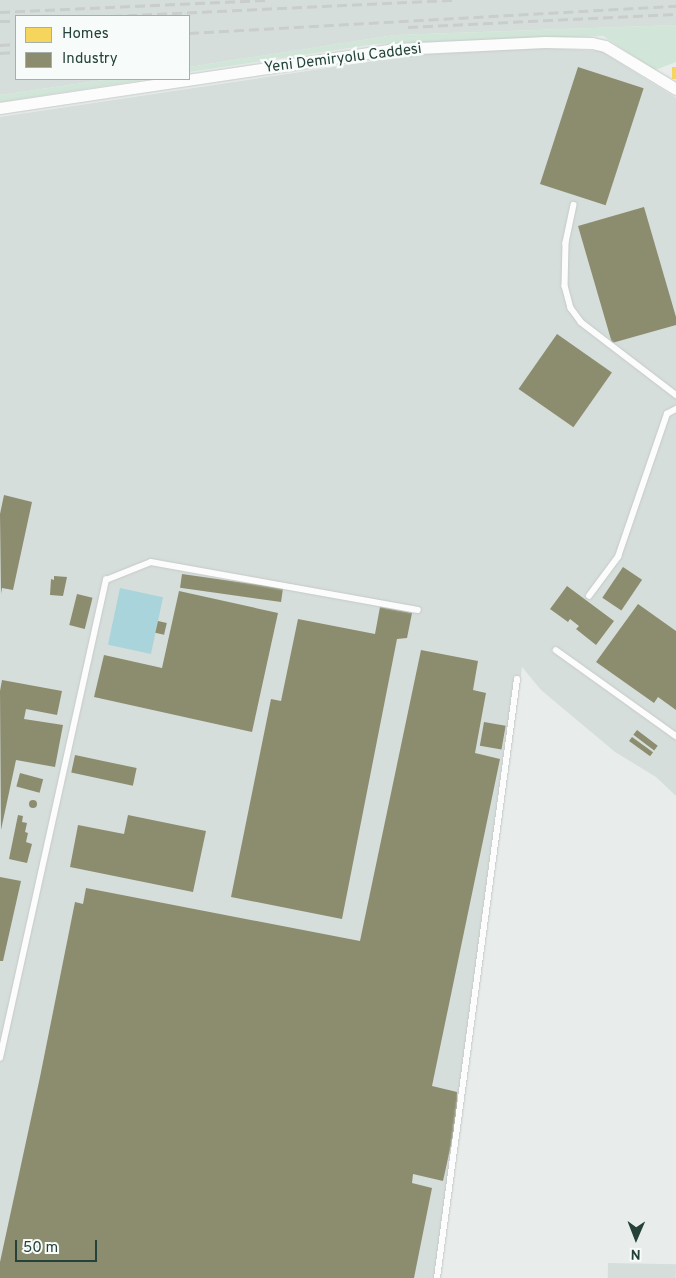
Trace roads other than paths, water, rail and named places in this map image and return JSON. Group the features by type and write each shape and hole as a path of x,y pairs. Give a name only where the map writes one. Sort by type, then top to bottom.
{"street":[{"name":"Yeni Demiryolu Caddesi","path":"190,80 397,49 545,42 592,43 604,46 676,89"},
{"name":"Yeni Demiryolu Caddesi","path":"0,108 188,80"}],"lane":[{"path":"574,205 568,229 566,251 565,286 570,308 580,322 676,395"},
{"path":"590,596 618,557 667,414 676,409"},
{"path":"0,1058 106,580 151,562 418,610"},
{"path":"556,650 676,736"},
{"path":"437,1278 518,679"}],"water":[{"path":"120,588 163,597 151,654 108,645"}],"railway":[{"path":"0,12 266,0"},
{"path":"134,15 456,0"},
{"path":"190,33 676,6"},
{"path":"408,27 676,14"},
{"path":"0,21 15,21"},
{"path":"0,45 15,44"},
{"path":"0,53 15,52"}]}
